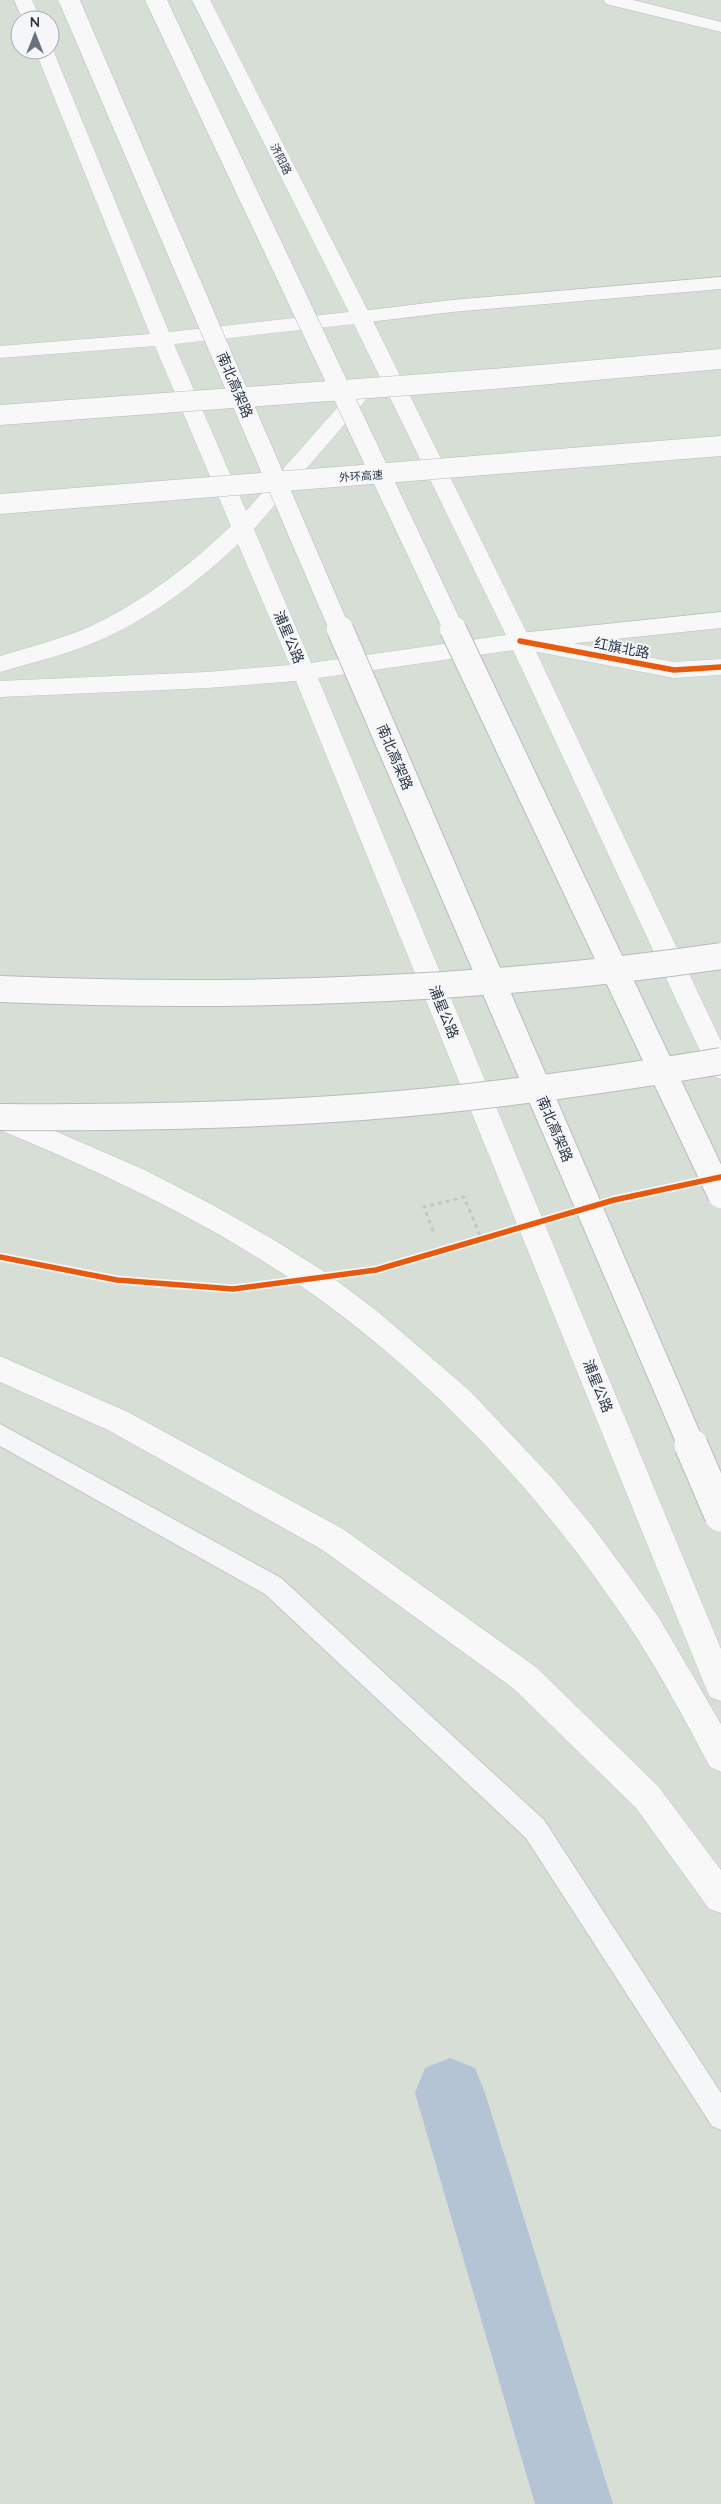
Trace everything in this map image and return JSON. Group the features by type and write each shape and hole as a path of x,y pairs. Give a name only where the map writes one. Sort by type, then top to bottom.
{"main road":[{"name":"南北高架路","path":"69,0 721,1515"},
{"path":"156,0 721,1195"},
{"name":"济阳路","path":"202,0 361,317"},
{"path":"612,0 721,27"},
{"path":"48,60 162,339"},
{"path":"0,352 162,339 452,306 721,284"},
{"path":"361,317 520,641 721,1068"},
{"name":"浦星公路","path":"162,339 304,672 721,1686"},
{"path":"0,415 493,379 721,359"},
{"path":"0,664 98,632 148,605 182,581 243,528 385,366"},
{"name":"外环高速","path":"0,504 495,466 721,446"},
{"path":"0,689 207,680 304,672 520,641 721,620"},
{"path":"0,989 194,995 324,992 453,986 581,974 721,956"},
{"path":"0,1118 100,1119 248,1115 395,1105 540,1089 721,1061"},
{"path":"0,1118 79,1150 188,1204 268,1250 346,1303 420,1363 491,1431 557,1506 620,1588 679,1678 721,1756"},
{"path":"0,1369 118,1422 332,1539 517,1672 647,1797 721,1897"}],"street":[{"name":"红旗北路","path":"520,641 674,670 721,667"}],"lane":[{"path":"0,1434 273,1586 528,1822 535,1829 721,2117"}],"path":[{"path":"433,1231 424,1207 464,1197 481,1238"},
{"path":"472,1241 491,1235"}],"shaded area":[{"path":"0,0 721,0 721,2504 0,2504"}],"waterway":[{"path":"450,2093 574,2504"}],"cycle path":[{"path":"520,641 674,670 721,667"},
{"path":"0,1257 117,1280 233,1289 376,1270 614,1200 721,1177"}]}
